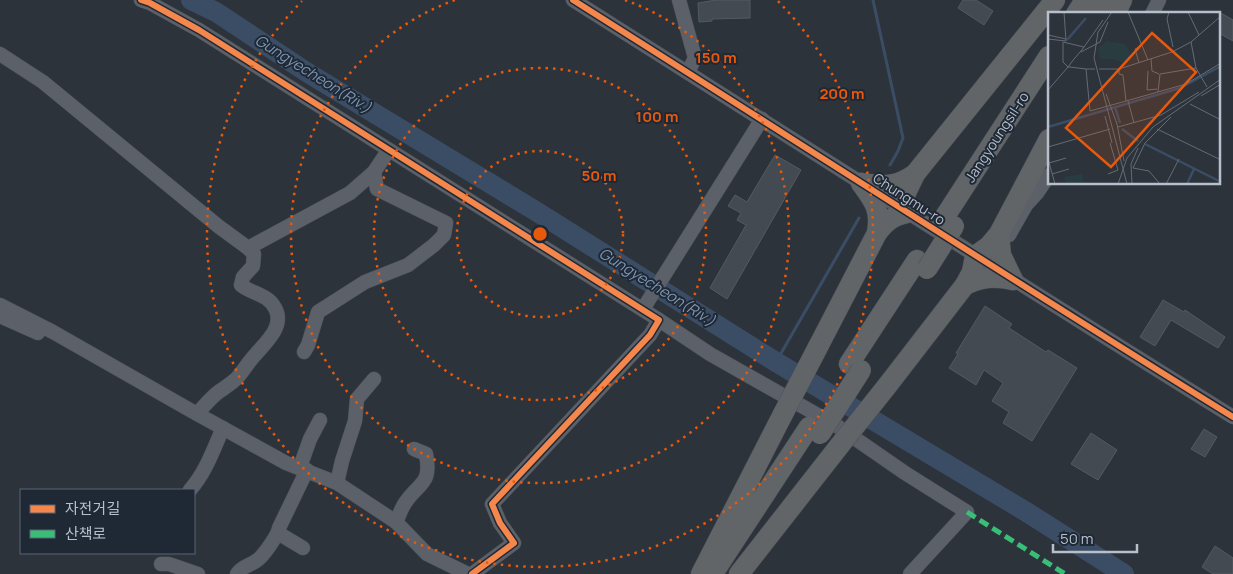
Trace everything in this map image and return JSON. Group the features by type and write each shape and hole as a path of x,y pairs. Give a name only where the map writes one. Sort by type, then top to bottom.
{"highway":[{"path":"701,574 877,232 885,222 908,213 905,195 915,174 1055,0"},
{"path":"1077,12 1085,0"},
{"path":"1093,12 1101,0"},
{"path":"1116,12 1122,0"},
{"name":"Jangyoungsil-ro","path":"949,222 1048,58"},
{"name":"Jangyoungsil-ro","path":"949,222 1048,81"},
{"path":"1013,280 1001,255 1000,240 1048,141"},
{"path":"861,183 891,186 903,182 915,174"},
{"path":"861,183 873,200 878,212 877,232"},
{"path":"729,574 814,431 949,222"},
{"path":"740,574 965,285 972,272 975,256 1000,240"},
{"path":"965,285 978,279 992,277 1013,280"},
{"path":"713,574 814,431"}],"street":[{"path":"141,0 199,30 388,150 646,304 659,320 710,354 837,426 905,473 967,512 910,574"},
{"name":"Chungmu-ro","path":"573,0 975,256 1233,417"},
{"path":"679,0 695,58 688,72"},
{"path":"1153,12 1159,0"},
{"path":"0,54 43,82 254,254 253,266 243,276 241,284 270,301 276,309 278,316 276,327 269,339 246,367 226,388 216,393 198,414"},
{"path":"646,304 762,119"},
{"path":"248,248 350,192 374,172 388,150"},
{"path":"304,352 318,312 364,282 408,265 434,246 444,235 446,223 377,189 374,172"},
{"path":"1000,240 1009,235 1026,206 1048,176"},
{"path":"0,305 53,332 286,463 337,483 396,522 427,554 468,574"},
{"path":"0,316 43,335 53,332"},
{"path":"472,574 514,543 500,523 492,504 650,335 659,320"},
{"path":"337,483 355,421 357,399 374,379"},
{"path":"237,574 240,568 262,557 278,533 304,469 307,446 320,420"},
{"path":"191,489 198,481 207,464 223,428"},
{"path":"396,522 405,503 426,476 429,468 426,454 414,449"},
{"path":"278,533 303,548"},
{"path":"160,564 168,564 198,574"}],"building":[{"path":"716,0 750,0 750,18 712,19 712,21 699,22 698,3"},
{"path":"963,0 976,0 993,11 984,25 958,8"},
{"path":"1220,13 1233,20 1233,41 1220,34"},
{"path":"775,155 801,170 727,299 710,288 746,225 737,220 741,213 728,206 735,195 747,202"},
{"path":"1163,300 1184,312 1185,310 1225,337 1218,348 1171,320 1155,346 1140,337"},
{"path":"985,306 1012,324 1009,328 1046,352 1048,350 1077,368 1032,441 1003,423 1009,412 992,401 1003,383 984,370 976,385 949,368"},
{"path":"1204,429 1217,437 1205,457 1191,449"},
{"path":"1091,433 1117,450 1098,480 1071,464"},
{"path":"1215,546 1233,558 1233,574 1213,574 1202,567"}],"waterway":[{"name":"Gungyecheon(Riv.)","path":"191,0 216,12 308,73 534,210 776,362 1025,511 1124,574"},
{"path":"873,0 903,138 890,165"},
{"path":"776,362 859,218"}],"marked path":[{"path":"967,512 1065,574"}],"cycle path":[{"path":"141,0 199,30 659,320 650,335 492,504 500,523 514,543 472,574"},
{"path":"573,0 1233,417"}]}
